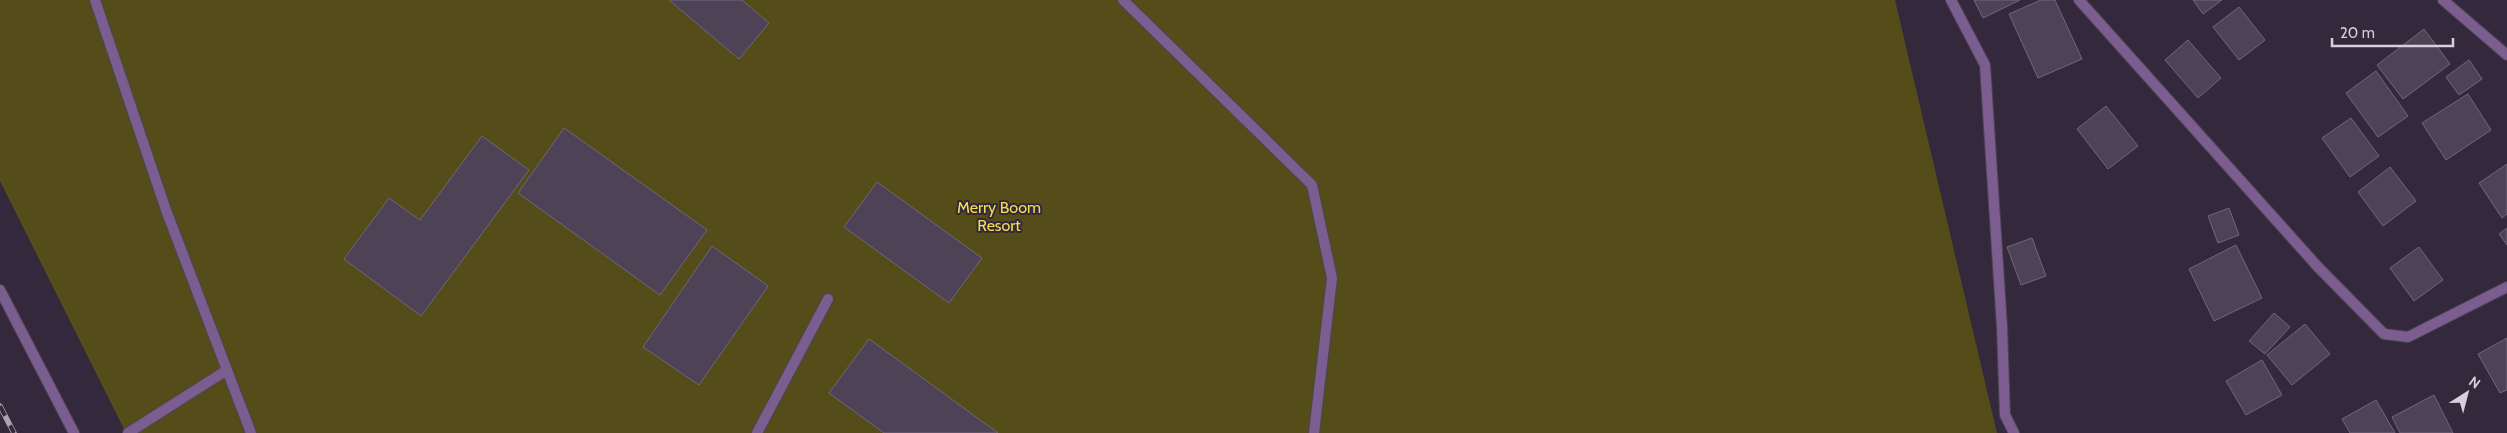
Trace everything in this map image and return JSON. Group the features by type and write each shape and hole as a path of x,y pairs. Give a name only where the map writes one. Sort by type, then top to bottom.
{"street":[{"path":"95,0 166,210 251,433"},
{"path":"1122,0 1312,186 1332,278 1314,433"},
{"path":"1951,0 1985,65 2002,327 2005,415 2014,433"},
{"path":"2079,0 2318,267 2384,334 2408,337 2507,287"},
{"path":"2443,0 2507,54"},
{"path":"0,290 74,433"},
{"path":"757,433 828,299"},
{"path":"128,433 227,370"}],"green space":[{"name":"Merry Boom Resort","path":"0,0 1895,0 1997,433 126,433 0,181"}],"building":[{"path":"669,0 742,0 769,23 739,59"},
{"path":"1974,0 2020,0 1983,18"},
{"path":"2041,0 2055,0 2082,59 2038,78 2009,14"},
{"path":"2193,0 2222,0 2203,14"},
{"path":"2239,7 2265,40 2239,60 2213,27"},
{"path":"2424,29 2450,64 2403,99 2377,65"},
{"path":"2188,40 2221,78 2198,98 2165,60"},
{"path":"2469,60 2482,79 2459,95 2446,77"},
{"path":"2376,71 2408,116 2378,137 2346,93"},
{"path":"2468,94 2491,130 2446,160 2422,123"},
{"path":"2106,106 2138,146 2108,169 2077,129"},
{"path":"2351,118 2379,156 2350,177 2322,138"},
{"path":"564,128 707,230 660,295 518,193"},
{"path":"482,136 529,170 421,316 344,259 389,198 420,220"},
{"path":"2507,164 2507,214 2502,218 2479,183"},
{"path":"2390,167 2416,201 2383,226 2358,192"},
{"path":"877,182 982,258 949,303 844,227"},
{"path":"2229,208 2239,235 2218,243 2208,216"},
{"path":"2507,228 2507,245 2499,234"},
{"path":"2032,238 2046,276 2021,285 2007,247"},
{"path":"2236,245 2262,298 2214,321 2189,269"},
{"path":"712,246 768,286 699,385 643,347"},
{"path":"2419,247 2443,280 2414,301 2390,268"},
{"path":"2274,313 2290,327 2265,354 2249,341"},
{"path":"2305,324 2330,354 2292,385 2267,355"},
{"path":"2507,338 2507,390 2500,393 2478,354"},
{"path":"869,339 998,433 884,433 829,393"},
{"path":"2262,360 2282,395 2246,415 2226,381"},
{"path":"2434,395 2453,433 2400,433 2392,417"},
{"path":"2376,400 2395,433 2350,433 2342,419"}],"railway":[{"path":"0,406 14,433"}]}
